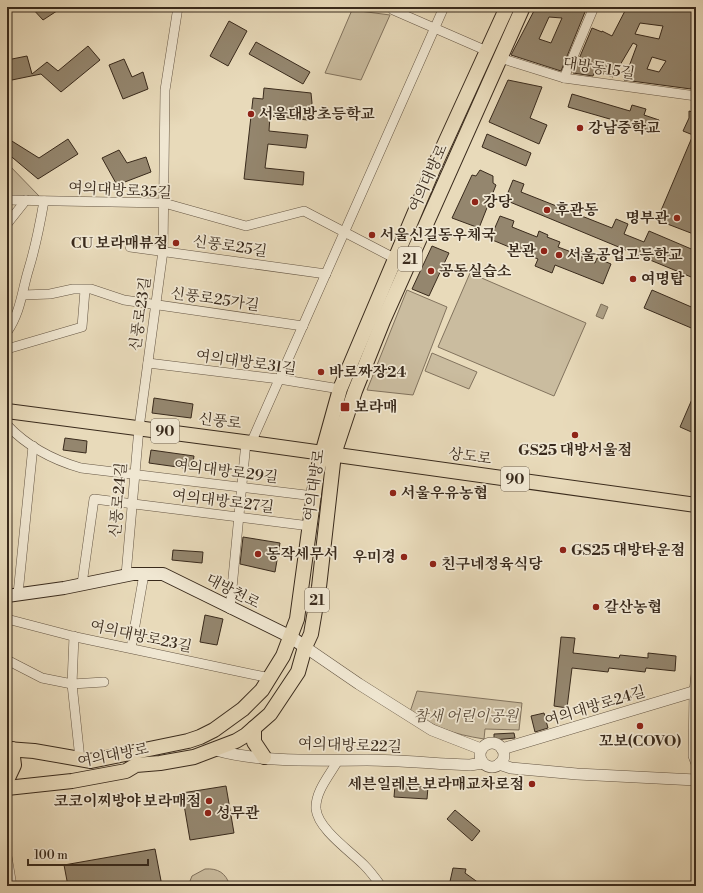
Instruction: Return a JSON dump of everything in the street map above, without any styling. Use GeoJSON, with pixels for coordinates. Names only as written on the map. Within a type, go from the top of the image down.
{"type":"FeatureCollection","features":[{"type":"Feature","properties":{"kind":"main road","name":"여의대방로"},"geometry":{"type":"LineString","coordinates":[[7,788],[72,781],[126,771],[136,765],[160,763],[194,757],[216,750],[246,735],[270,714],[294,680],[302,663],[305,647],[314,622],[328,454],[340,389],[394,258],[506,7]]}},
{"type":"Feature","properties":{"kind":"main road","name":"여의대방로"},"geometry":{"type":"LineString","coordinates":[[9,750],[34,751],[91,761],[200,737],[214,730],[243,709],[262,690],[283,656],[297,619],[314,496],[328,454],[350,404],[383,321],[523,7]]}},
{"type":"Feature","properties":{"kind":"main road","name":"신풍로"},"geometry":{"type":"LineString","coordinates":[[7,411],[248,442],[328,454]]}},
{"type":"Feature","properties":{"kind":"main road","name":"상도로"},"geometry":{"type":"LineString","coordinates":[[328,454],[696,505]]}},
{"type":"Feature","properties":{"kind":"main road","name":"대방천로"},"geometry":{"type":"LineString","coordinates":[[13,595],[126,575],[163,574],[291,637],[305,647]]}},
{"type":"Feature","properties":{"kind":"main road"},"geometry":{"type":"LineString","coordinates":[[254,728],[254,742],[264,757]]}},
{"type":"Feature","properties":{"kind":"main road"},"geometry":{"type":"LineString","coordinates":[[7,780],[14,765],[9,750]]}},
{"type":"Feature","properties":{"kind":"street","name":"신풍로23길"},"geometry":{"type":"LineString","coordinates":[[139,428],[163,251],[165,90],[178,7]]}},
{"type":"Feature","properties":{"kind":"street"},"geometry":{"type":"LineString","coordinates":[[230,608],[242,486],[248,442],[303,326],[444,7]]}},
{"type":"Feature","properties":{"kind":"street"},"geometry":{"type":"LineString","coordinates":[[564,78],[594,7]]}},
{"type":"Feature","properties":{"kind":"street"},"geometry":{"type":"LineString","coordinates":[[393,10],[487,51]]}},
{"type":"Feature","properties":{"kind":"street","name":"대방동15길"},"geometry":{"type":"LineString","coordinates":[[500,58],[564,78],[696,96]]}},
{"type":"Feature","properties":{"kind":"street","name":"여의대방로35길"},"geometry":{"type":"LineString","coordinates":[[7,200],[164,204],[246,226],[304,211],[394,258]]}},
{"type":"Feature","properties":{"kind":"street"},"geometry":{"type":"LineString","coordinates":[[7,224],[26,200]]}},
{"type":"Feature","properties":{"kind":"street"},"geometry":{"type":"LineString","coordinates":[[7,332],[16,320],[23,296],[29,268],[35,251],[44,201]]}},
{"type":"Feature","properties":{"kind":"street","name":"신풍로25길"},"geometry":{"type":"LineString","coordinates":[[130,246],[326,274]]}},
{"type":"Feature","properties":{"kind":"street","name":"신풍로25가길"},"geometry":{"type":"LineString","coordinates":[[23,296],[50,294],[73,289],[95,290],[124,300],[303,326]]}},
{"type":"Feature","properties":{"kind":"street"},"geometry":{"type":"LineString","coordinates":[[7,348],[82,326],[85,290]]}},
{"type":"Feature","properties":{"kind":"street","name":"여의대방로31길"},"geometry":{"type":"LineString","coordinates":[[148,363],[279,379],[340,389]]}},
{"type":"Feature","properties":{"kind":"street","name":"여의대방로29길"},"geometry":{"type":"LineString","coordinates":[[7,425],[33,446],[55,460],[81,468],[242,486],[314,496]]}},
{"type":"Feature","properties":{"kind":"street","name":"신풍로24길"},"geometry":{"type":"LineString","coordinates":[[126,575],[139,428]]}},
{"type":"Feature","properties":{"kind":"street","name":"대방천로"},"geometry":{"type":"LineString","coordinates":[[13,595],[26,526],[33,446]]}},
{"type":"Feature","properties":{"kind":"street"},"geometry":{"type":"LineString","coordinates":[[82,584],[94,499],[132,503]]}},
{"type":"Feature","properties":{"kind":"street","name":"여의대방로27길"},"geometry":{"type":"LineString","coordinates":[[132,503],[310,526]]}},
{"type":"Feature","properties":{"kind":"street"},"geometry":{"type":"LineString","coordinates":[[131,648],[144,574]]}},
{"type":"Feature","properties":{"kind":"street","name":"여의대방로23길"},"geometry":{"type":"LineString","coordinates":[[7,619],[74,636],[270,678]]}},
{"type":"Feature","properties":{"kind":"street"},"geometry":{"type":"LineString","coordinates":[[74,636],[72,684],[80,759]]}},
{"type":"Feature","properties":{"kind":"street"},"geometry":{"type":"LineString","coordinates":[[305,647],[359,684],[432,730],[481,749]]}},
{"type":"Feature","properties":{"kind":"street"},"geometry":{"type":"LineString","coordinates":[[7,660],[42,678],[72,684],[104,682]]}},
{"type":"Feature","properties":{"kind":"street"},"geometry":{"type":"LineString","coordinates":[[696,674],[693,756],[696,764]]}},
{"type":"Feature","properties":{"kind":"street","name":"여의대방로24길"},"geometry":{"type":"LineString","coordinates":[[502,749],[695,692]]}},
{"type":"Feature","properties":{"kind":"street"},"geometry":{"type":"LineString","coordinates":[[493,743],[499,745],[502,749],[503,758],[499,764],[492,767],[483,763],[480,756],[481,749],[487,744],[493,743]]}},
{"type":"Feature","properties":{"kind":"street","name":"여의대방로22길"},"geometry":{"type":"LineString","coordinates":[[216,750],[239,756],[337,762],[367,760],[470,766],[483,763]]}},
{"type":"Feature","properties":{"kind":"street"},"geometry":{"type":"LineString","coordinates":[[337,762],[320,789],[316,808],[319,818],[338,842],[364,865],[381,886]]}},
{"type":"Feature","properties":{"kind":"street"},"geometry":{"type":"LineString","coordinates":[[499,764],[511,768],[577,774],[696,780]]}},
{"type":"Feature","properties":{"kind":"street"},"geometry":{"type":"LineString","coordinates":[[7,856],[12,886]]}},
{"type":"Feature","properties":{"kind":"green space"},"geometry":{"type":"Polygon","coordinates":[[[352,10],[390,15],[361,80],[325,73],[352,10]]]}},
{"type":"Feature","properties":{"kind":"green space"},"geometry":{"type":"Polygon","coordinates":[[[7,163],[40,197],[7,197],[7,163]]]}},
{"type":"Feature","properties":{"kind":"green space"},"geometry":{"type":"Polygon","coordinates":[[[470,273],[586,323],[554,396],[438,347],[470,273]]]}},
{"type":"Feature","properties":{"kind":"green space"},"geometry":{"type":"Polygon","coordinates":[[[407,290],[447,307],[413,395],[367,390],[407,290]]]}},
{"type":"Feature","properties":{"kind":"green space"},"geometry":{"type":"Polygon","coordinates":[[[432,353],[477,372],[469,389],[425,371],[432,353]]]}},
{"type":"Feature","properties":{"kind":"green space","name":"참새 어린이공원"},"geometry":{"type":"Polygon","coordinates":[[[417,691],[522,703],[519,730],[485,729],[484,739],[446,730],[410,712],[417,691]]]}},
{"type":"Feature","properties":{"kind":"green space"},"geometry":{"type":"Polygon","coordinates":[[[205,869],[214,869],[221,872],[230,886],[188,886],[192,876],[205,869]]]}},
{"type":"Feature","properties":{"kind":"shaded area"},"geometry":{"type":"Polygon","coordinates":[[[601,304],[608,307],[603,319],[596,316],[601,304]]]}},
{"type":"Feature","properties":{"kind":"building"},"geometry":{"type":"Polygon","coordinates":[[[31,7],[63,7],[43,20],[31,7]]]}},
{"type":"Feature","properties":{"kind":"building"},"geometry":{"type":"Polygon","coordinates":[[[536,7],[587,7],[561,71],[511,55],[536,7]],[[549,17],[539,39],[551,43],[562,18],[549,17]]]}},
{"type":"Feature","properties":{"kind":"building"},"geometry":{"type":"Polygon","coordinates":[[[627,7],[696,7],[696,36],[692,52],[696,53],[696,55],[691,71],[694,71],[691,89],[624,80],[637,45],[633,43],[613,77],[595,71],[593,76],[573,73],[592,28],[612,36],[627,7]],[[640,23],[635,34],[659,39],[663,26],[640,23]],[[652,57],[647,69],[659,72],[666,61],[652,57]]]}},
{"type":"Feature","properties":{"kind":"building"},"geometry":{"type":"Polygon","coordinates":[[[229,21],[247,31],[228,66],[210,56],[229,21]]]}},
{"type":"Feature","properties":{"kind":"building"},"geometry":{"type":"Polygon","coordinates":[[[256,42],[310,72],[303,84],[249,54],[256,42]]]}},
{"type":"Feature","properties":{"kind":"building"},"geometry":{"type":"Polygon","coordinates":[[[88,46],[100,60],[61,92],[41,74],[7,81],[7,60],[27,56],[32,74],[47,62],[58,71],[88,46]]]}},
{"type":"Feature","properties":{"kind":"building"},"geometry":{"type":"Polygon","coordinates":[[[124,59],[132,77],[143,72],[148,89],[123,99],[109,65],[124,59]]]}},
{"type":"Feature","properties":{"kind":"building"},"geometry":{"type":"Polygon","coordinates":[[[508,80],[542,87],[530,118],[547,125],[539,144],[489,122],[508,80]]]}},
{"type":"Feature","properties":{"kind":"building"},"geometry":{"type":"Polygon","coordinates":[[[264,88],[311,93],[312,103],[308,120],[270,116],[269,131],[308,135],[306,148],[268,144],[265,168],[304,172],[303,185],[244,179],[253,98],[263,99],[264,88]]]}},
{"type":"Feature","properties":{"kind":"building"},"geometry":{"type":"Polygon","coordinates":[[[572,94],[630,111],[632,105],[646,109],[644,115],[659,120],[655,132],[568,107],[572,94]]]}},
{"type":"Feature","properties":{"kind":"building"},"geometry":{"type":"Polygon","coordinates":[[[689,111],[696,113],[696,235],[657,220],[693,135],[683,131],[689,118],[689,111]]]}},
{"type":"Feature","properties":{"kind":"building"},"geometry":{"type":"Polygon","coordinates":[[[487,134],[531,153],[526,166],[482,147],[487,134]]]}},
{"type":"Feature","properties":{"kind":"building"},"geometry":{"type":"Polygon","coordinates":[[[7,138],[39,158],[68,139],[78,154],[38,179],[7,153],[7,138]]]}},
{"type":"Feature","properties":{"kind":"building"},"geometry":{"type":"Polygon","coordinates":[[[119,150],[127,163],[146,157],[151,172],[117,185],[102,158],[119,150]]]}},
{"type":"Feature","properties":{"kind":"building","name":"강당"},"geometry":{"type":"Polygon","coordinates":[[[480,170],[493,176],[493,183],[496,185],[479,228],[452,218],[472,175],[476,176],[480,170]]]}},
{"type":"Feature","properties":{"kind":"building"},"geometry":{"type":"Polygon","coordinates":[[[513,180],[524,184],[521,192],[612,228],[616,219],[628,224],[624,234],[644,242],[649,231],[696,251],[696,279],[505,200],[513,180]]]}},
{"type":"Feature","properties":{"kind":"building","name":"본관"},"geometry":{"type":"Polygon","coordinates":[[[500,216],[514,221],[512,227],[537,237],[539,231],[548,235],[547,237],[560,242],[558,247],[574,253],[575,249],[584,253],[582,258],[595,263],[597,258],[611,264],[603,284],[555,265],[552,273],[535,266],[538,259],[490,239],[500,216]]]}},
{"type":"Feature","properties":{"kind":"building","name":"공동실습소"},"geometry":{"type":"Polygon","coordinates":[[[432,246],[449,253],[429,296],[412,289],[432,246]]]}},
{"type":"Feature","properties":{"kind":"building"},"geometry":{"type":"Polygon","coordinates":[[[652,290],[696,309],[696,330],[644,308],[652,290]]]}},
{"type":"Feature","properties":{"kind":"building"},"geometry":{"type":"Polygon","coordinates":[[[696,390],[696,434],[680,427],[696,390]]]}},
{"type":"Feature","properties":{"kind":"building"},"geometry":{"type":"Polygon","coordinates":[[[154,398],[193,404],[191,418],[152,413],[154,398]]]}},
{"type":"Feature","properties":{"kind":"building"},"geometry":{"type":"Polygon","coordinates":[[[65,438],[87,441],[86,453],[63,450],[65,438]]]}},
{"type":"Feature","properties":{"kind":"building"},"geometry":{"type":"Polygon","coordinates":[[[151,450],[194,456],[192,469],[149,463],[151,450]]]}},
{"type":"Feature","properties":{"kind":"building","name":"동작세무서"},"geometry":{"type":"Polygon","coordinates":[[[243,537],[280,543],[275,572],[240,564],[243,537]]]}},
{"type":"Feature","properties":{"kind":"building"},"geometry":{"type":"Polygon","coordinates":[[[173,550],[203,552],[202,563],[172,560],[173,550]]]}},
{"type":"Feature","properties":{"kind":"building"},"geometry":{"type":"Polygon","coordinates":[[[205,615],[223,619],[217,645],[200,642],[205,615]]]}},
{"type":"Feature","properties":{"kind":"building"},"geometry":{"type":"Polygon","coordinates":[[[561,637],[575,638],[573,653],[619,658],[620,655],[648,658],[648,653],[676,656],[675,671],[646,668],[645,672],[609,668],[608,672],[572,668],[567,708],[554,706],[561,637]]]}},
{"type":"Feature","properties":{"kind":"building"},"geometry":{"type":"Polygon","coordinates":[[[544,713],[548,728],[535,732],[531,716],[544,713]]]}},
{"type":"Feature","properties":{"kind":"building"},"geometry":{"type":"Polygon","coordinates":[[[514,733],[515,738],[494,740],[494,734],[514,733]]]}},
{"type":"Feature","properties":{"kind":"building"},"geometry":{"type":"Polygon","coordinates":[[[395,785],[428,787],[427,799],[394,797],[395,785]]]}},
{"type":"Feature","properties":{"kind":"building","name":"성무관"},"geometry":{"type":"Polygon","coordinates":[[[226,786],[234,833],[190,840],[182,793],[226,786]]]}},
{"type":"Feature","properties":{"kind":"building"},"geometry":{"type":"Polygon","coordinates":[[[455,810],[480,831],[472,841],[447,819],[455,810]]]}},
{"type":"Feature","properties":{"kind":"building"},"geometry":{"type":"Polygon","coordinates":[[[155,849],[162,886],[68,886],[64,865],[155,849]]]}},
{"type":"Feature","properties":{"kind":"building"},"geometry":{"type":"Polygon","coordinates":[[[453,868],[466,869],[465,873],[483,886],[449,886],[453,868]]]}},
{"type":"Feature","properties":{"kind":"place","name":"서울대방초등학교"},"geometry":{"type":"Point","coordinates":[251,114]}},
{"type":"Feature","properties":{"kind":"place","name":"강남중학교"},"geometry":{"type":"Point","coordinates":[580,128]}},
{"type":"Feature","properties":{"kind":"place","name":"강당"},"geometry":{"type":"Point","coordinates":[475,202]}},
{"type":"Feature","properties":{"kind":"place","name":"후관동"},"geometry":{"type":"Point","coordinates":[547,210]}},
{"type":"Feature","properties":{"kind":"place","name":"명부관"},"geometry":{"type":"Point","coordinates":[677,218]}},
{"type":"Feature","properties":{"kind":"place","name":"서울신길동우체국"},"geometry":{"type":"Point","coordinates":[372,235]}},
{"type":"Feature","properties":{"kind":"place","name":"CU 보라매뷰점"},"geometry":{"type":"Point","coordinates":[176,243]}},
{"type":"Feature","properties":{"kind":"place","name":"본관"},"geometry":{"type":"Point","coordinates":[544,251]}},
{"type":"Feature","properties":{"kind":"place","name":"서울공업고등학교"},"geometry":{"type":"Point","coordinates":[559,255]}},
{"type":"Feature","properties":{"kind":"place","name":"공동실습소"},"geometry":{"type":"Point","coordinates":[431,271]}},
{"type":"Feature","properties":{"kind":"place","name":"여명탑"},"geometry":{"type":"Point","coordinates":[633,279]}},
{"type":"Feature","properties":{"kind":"place","name":"바로짜장24"},"geometry":{"type":"Point","coordinates":[321,372]}},
{"type":"Feature","properties":{"kind":"place","name":"보라매"},"geometry":{"type":"Point","coordinates":[345,407]}},
{"type":"Feature","properties":{"kind":"place","name":"GS25 대방서울점"},"geometry":{"type":"Point","coordinates":[575,435]}},
{"type":"Feature","properties":{"kind":"place","name":"서울우유농협"},"geometry":{"type":"Point","coordinates":[393,493]}},
{"type":"Feature","properties":{"kind":"place","name":"GS25 대방타운점"},"geometry":{"type":"Point","coordinates":[563,550]}},
{"type":"Feature","properties":{"kind":"place","name":"동작세무서"},"geometry":{"type":"Point","coordinates":[258,554]}},
{"type":"Feature","properties":{"kind":"place","name":"우미경"},"geometry":{"type":"Point","coordinates":[404,557]}},
{"type":"Feature","properties":{"kind":"place","name":"친구네정육식당"},"geometry":{"type":"Point","coordinates":[433,564]}},
{"type":"Feature","properties":{"kind":"place","name":"갈산농협"},"geometry":{"type":"Point","coordinates":[596,607]}},
{"type":"Feature","properties":{"kind":"place","name":"꼬보(COVO)"},"geometry":{"type":"Point","coordinates":[640,726]}},
{"type":"Feature","properties":{"kind":"place","name":"세븐일레븐 보라매교차로점"},"geometry":{"type":"Point","coordinates":[532,784]}},
{"type":"Feature","properties":{"kind":"place","name":"코코이찌방야 보라매점"},"geometry":{"type":"Point","coordinates":[209,801]}},
{"type":"Feature","properties":{"kind":"place","name":"성무관"},"geometry":{"type":"Point","coordinates":[208,813]}}]}
